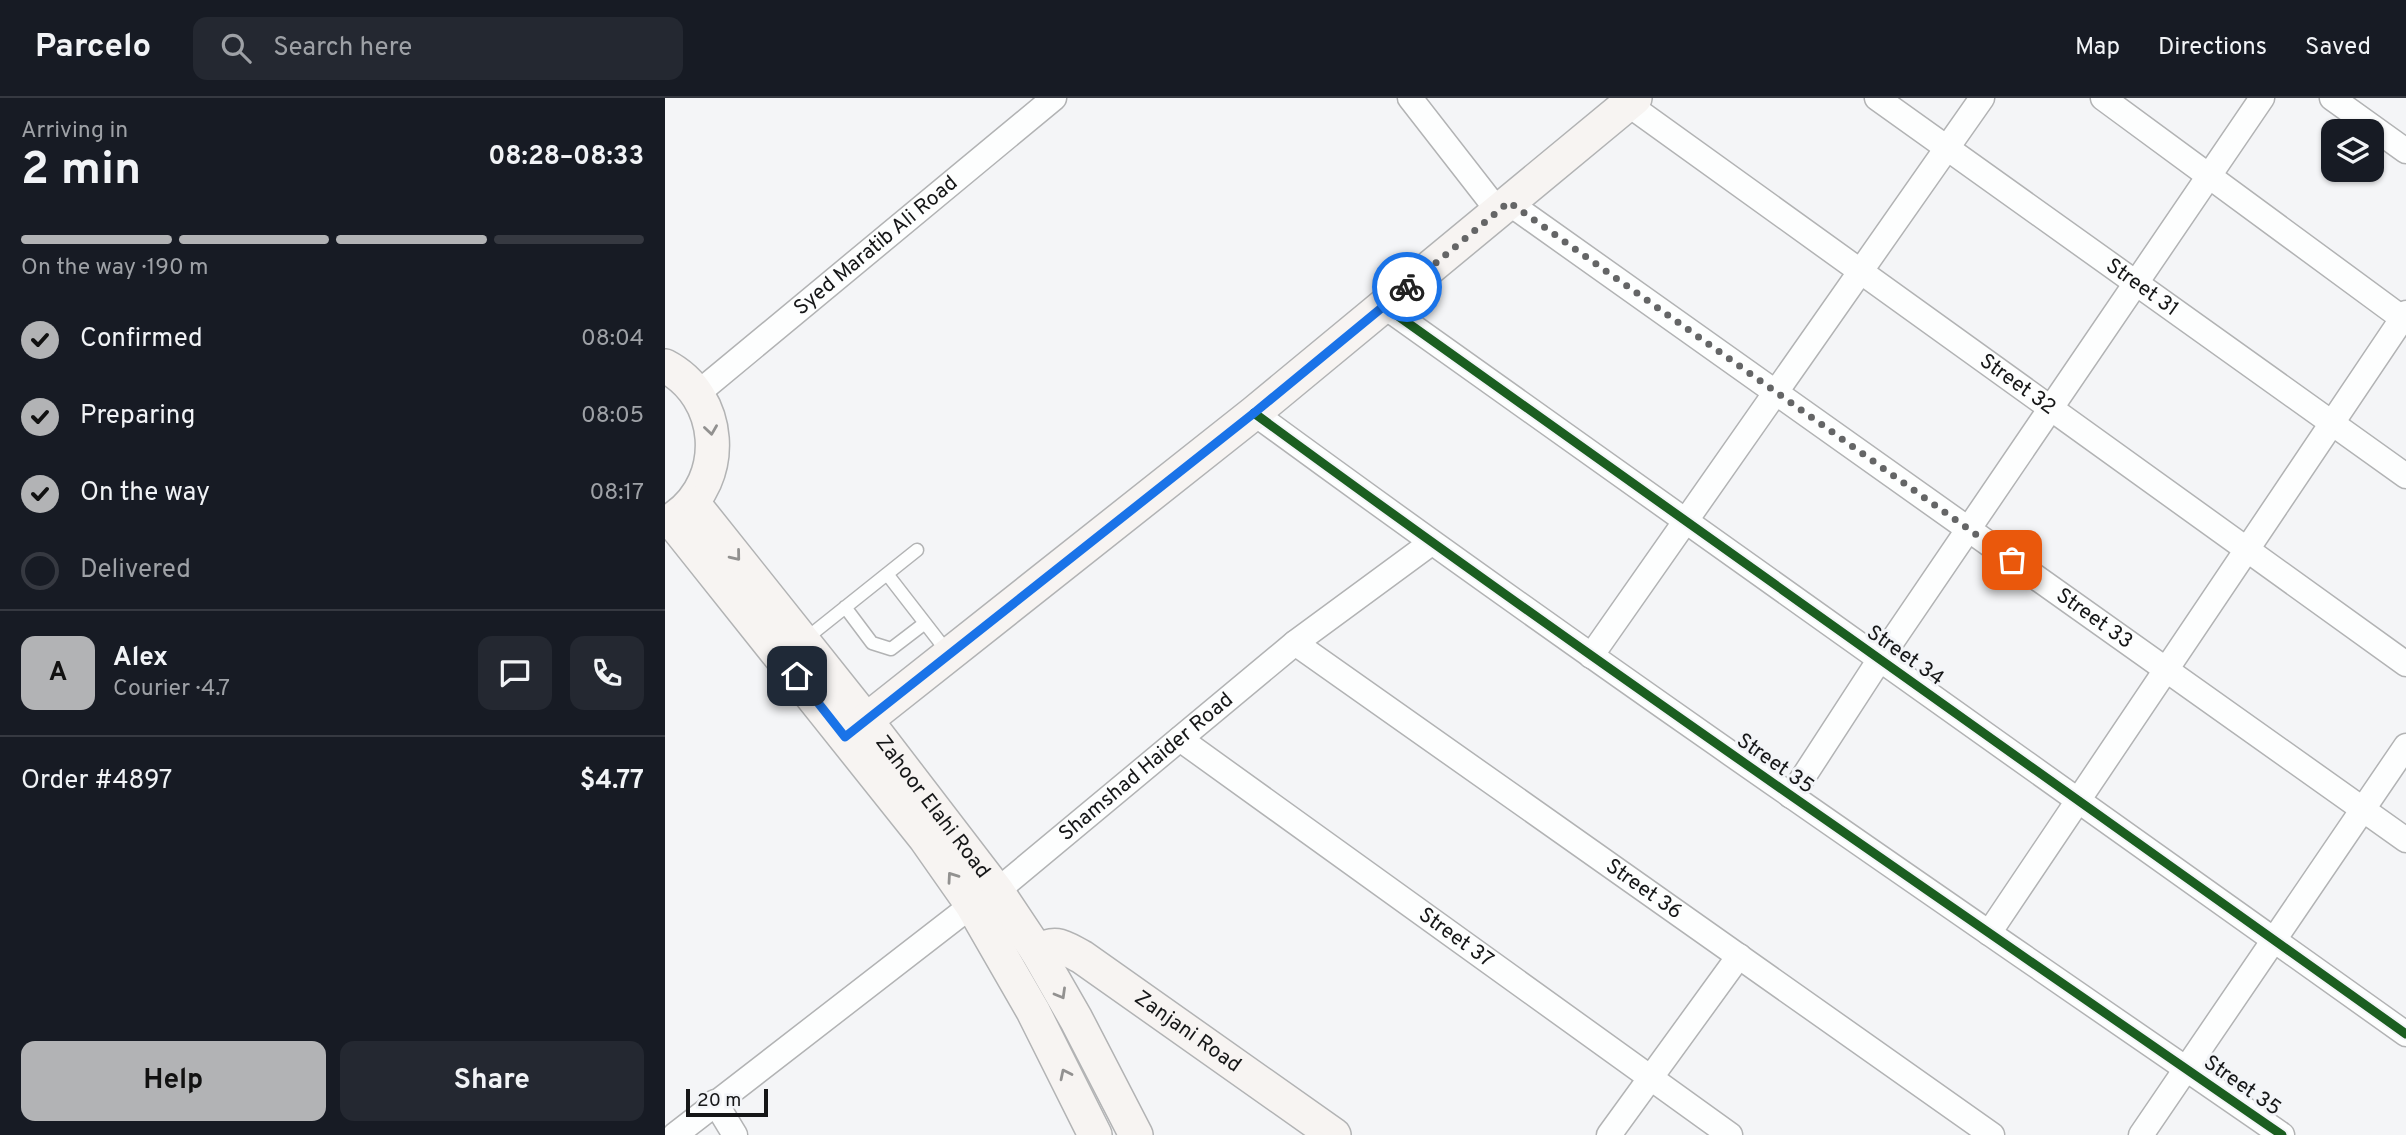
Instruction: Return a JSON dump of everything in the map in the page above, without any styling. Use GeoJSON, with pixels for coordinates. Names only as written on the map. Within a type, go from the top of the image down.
{"type":"FeatureCollection","features":[{"type":"Feature","properties":{"kind":"street","name":"Syed Maratib Ali Road"},"geometry":{"type":"LineString","coordinates":[[698,393],[1054,98]]}},
{"type":"Feature","properties":{"kind":"street","name":"Street 33"},"geometry":{"type":"LineString","coordinates":[[1411,98],[1504,207],[1776,392],[2406,840]]}},
{"type":"Feature","properties":{"kind":"street","name":"Street 31"},"geometry":{"type":"LineString","coordinates":[[1877,98],[2406,476]]}},
{"type":"Feature","properties":{"kind":"street"},"geometry":{"type":"LineString","coordinates":[[1591,656],[1982,98]]}},
{"type":"Feature","properties":{"kind":"street"},"geometry":{"type":"LineString","coordinates":[[1989,933],[2404,315],[2103,98]]}},
{"type":"Feature","properties":{"kind":"street"},"geometry":{"type":"LineString","coordinates":[[1791,796],[1880,659],[2262,98]]}},
{"type":"Feature","properties":{"kind":"street"},"geometry":{"type":"LineString","coordinates":[[2332,98],[2406,152]]}},
{"type":"Feature","properties":{"kind":"street"},"geometry":{"type":"LineString","coordinates":[[856,729],[1254,413],[1632,101]]}},
{"type":"Feature","properties":{"kind":"street","name":"Street 32"},"geometry":{"type":"LineString","coordinates":[[1632,101],[1861,271],[2406,664]]}},
{"type":"Feature","properties":{"kind":"street","name":"Street 34"},"geometry":{"type":"LineString","coordinates":[[1384,306],[2406,1034]]}},
{"type":"Feature","properties":{"kind":"street"},"geometry":{"type":"LineString","coordinates":[[665,366],[678,373],[698,393],[710,420],[714,449],[708,478],[677,516]]}},
{"type":"Feature","properties":{"kind":"street","name":"Street 35"},"geometry":{"type":"LineString","coordinates":[[1254,413],[1591,656],[2282,1135]]}},
{"type":"Feature","properties":{"kind":"street","name":"Zahoor Elahi Road"},"geometry":{"type":"LineString","coordinates":[[677,516],[792,648],[984,898],[1037,951],[1076,1019],[1136,1135]]}},
{"type":"Feature","properties":{"kind":"street","name":"Shamshad Haider Road"},"geometry":{"type":"LineString","coordinates":[[675,1135],[984,898],[1295,643],[1431,543]]}},
{"type":"Feature","properties":{"kind":"street","name":"Street 36"},"geometry":{"type":"LineString","coordinates":[[1295,643],[1992,1135]]}},
{"type":"Feature","properties":{"kind":"street","name":"Street 37"},"geometry":{"type":"LineString","coordinates":[[1180,739],[1730,1135]]}},
{"type":"Feature","properties":{"kind":"street"},"geometry":{"type":"LineString","coordinates":[[2141,1135],[2406,746]]}},
{"type":"Feature","properties":{"kind":"street","name":"Zahoor Elahi Road"},"geometry":{"type":"LineString","coordinates":[[984,898],[1033,1011],[1095,1135]]}},
{"type":"Feature","properties":{"kind":"street","name":"Zanjani Road"},"geometry":{"type":"LineString","coordinates":[[1037,951],[1049,944],[1059,945],[1081,957],[1334,1135]]}},
{"type":"Feature","properties":{"kind":"street"},"geometry":{"type":"LineString","coordinates":[[1609,1135],[1739,956]]}},
{"type":"Feature","properties":{"kind":"street"},"geometry":{"type":"LineString","coordinates":[[715,1102],[735,1135]]}},
{"type":"Feature","properties":{"kind":"lane"},"geometry":{"type":"LineString","coordinates":[[792,648],[918,550]]}},
{"type":"Feature","properties":{"kind":"lane"},"geometry":{"type":"LineString","coordinates":[[887,574],[950,655]]}},
{"type":"Feature","properties":{"kind":"lane"},"geometry":{"type":"LineString","coordinates":[[845,607],[872,643],[891,649],[925,623]]}},
{"type":"Feature","properties":{"kind":"cycle path"},"geometry":{"type":"LineString","coordinates":[[1384,306],[2406,1034]]}},
{"type":"Feature","properties":{"kind":"cycle path"},"geometry":{"type":"LineString","coordinates":[[1254,413],[1637,688],[2282,1135]]}},
{"type":"Feature","properties":{"kind":"way so far"},"geometry":{"type":"LineString","coordinates":[[1407,287],[1509,202],[2012,560]]}},
{"type":"Feature","properties":{"kind":"route"},"geometry":{"type":"LineString","coordinates":[[797,676],[845,737],[1254,413],[1407,287]]}}]}
